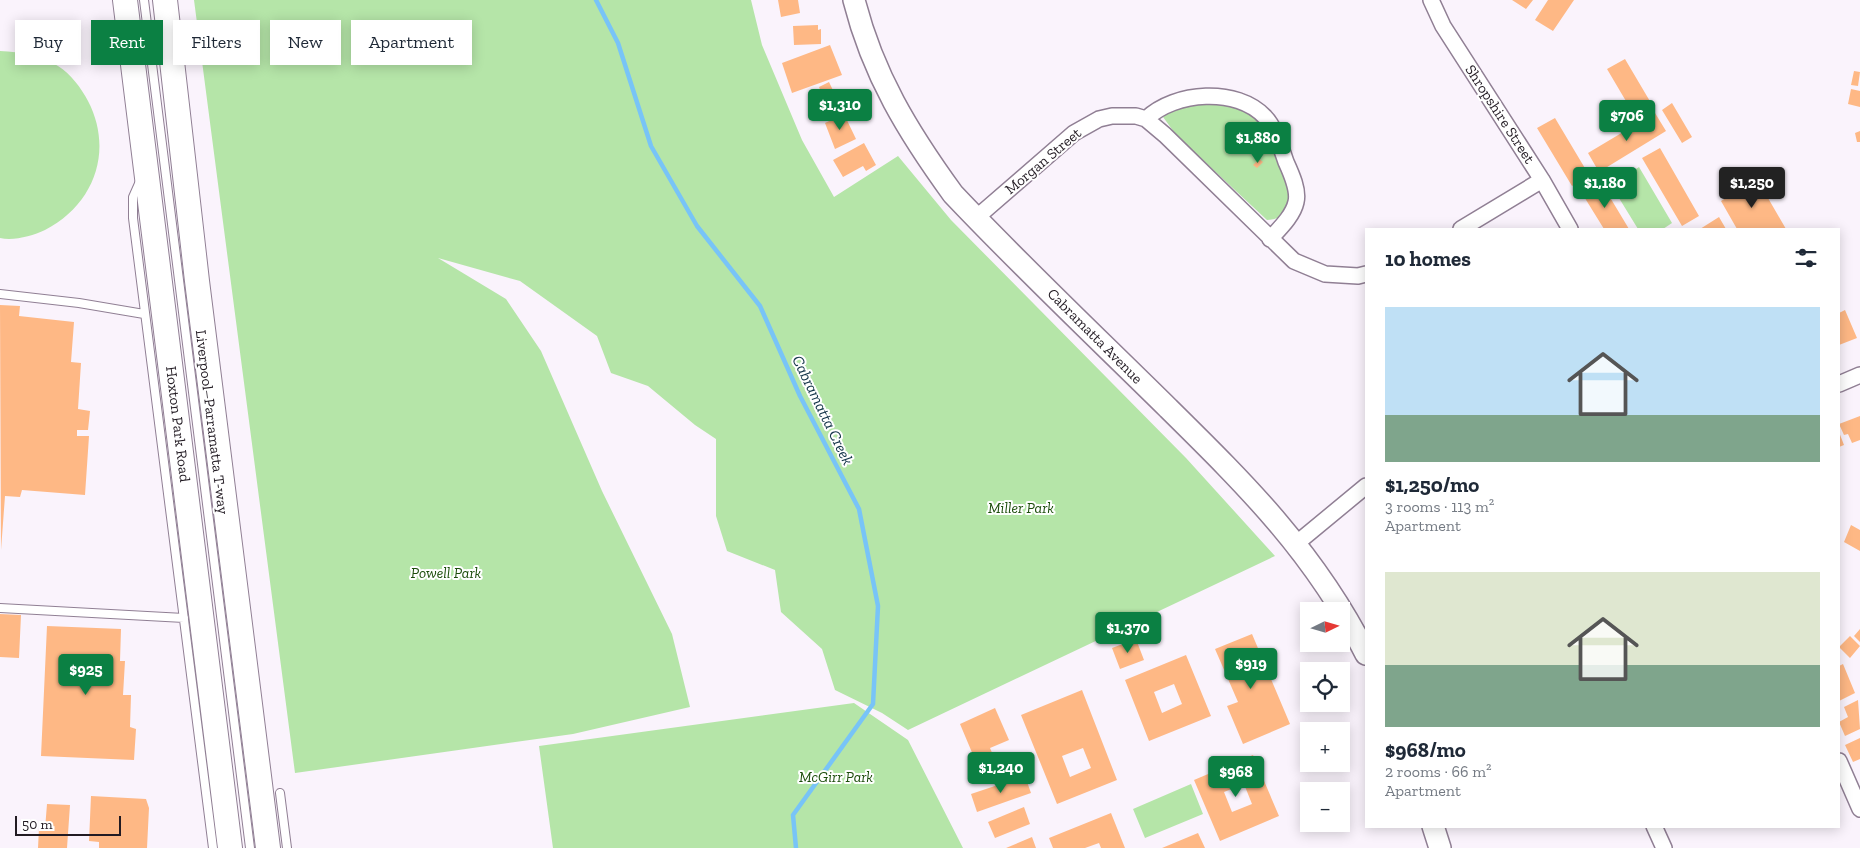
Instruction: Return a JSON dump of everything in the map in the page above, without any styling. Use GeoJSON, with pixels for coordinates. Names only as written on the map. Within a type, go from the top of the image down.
{"type":"FeatureCollection","features":[{"type":"Feature","properties":{"kind":"main road","name":"Hoxton Park Road"},"geometry":{"type":"LineString","coordinates":[[125,0],[230,848]]}},
{"type":"Feature","properties":{"kind":"main road"},"geometry":{"type":"LineString","coordinates":[[165,0],[197,281],[268,848]]}},
{"type":"Feature","properties":{"kind":"street","name":"Cabramatta Avenue"},"geometry":{"type":"LineString","coordinates":[[854,0],[867,45],[889,96],[922,152],[953,194],[1245,484],[1297,544],[1325,584],[1365,652]]}},
{"type":"Feature","properties":{"kind":"street","name":"Shropshire Street"},"geometry":{"type":"LineString","coordinates":[[1430,0],[1443,26],[1542,180],[1569,228]]}},
{"type":"Feature","properties":{"kind":"street"},"geometry":{"type":"LineString","coordinates":[[1270,239],[1291,214],[1297,200],[1290,172],[1267,119],[1256,108],[1243,101],[1224,96],[1204,97],[1169,103],[1155,110],[1146,118],[1270,239],[1294,261],[1325,274],[1358,276],[1365,274]]}},
{"type":"Feature","properties":{"kind":"street","name":"Morgan Street"},"geometry":{"type":"LineString","coordinates":[[976,218],[1086,125],[1112,116],[1146,118]]}},
{"type":"Feature","properties":{"kind":"street"},"geometry":{"type":"LineString","coordinates":[[1463,228],[1542,180]]}},
{"type":"Feature","properties":{"kind":"street"},"geometry":{"type":"LineString","coordinates":[[1840,384],[1860,375]]}},
{"type":"Feature","properties":{"kind":"street"},"geometry":{"type":"LineString","coordinates":[[1297,544],[1365,487]]}},
{"type":"Feature","properties":{"kind":"street"},"geometry":{"type":"LineString","coordinates":[[1840,763],[1856,787],[1860,809]]}},
{"type":"Feature","properties":{"kind":"street"},"geometry":{"type":"LineString","coordinates":[[1434,828],[1440,848]]}},
{"type":"Feature","properties":{"kind":"street"},"geometry":{"type":"LineString","coordinates":[[1655,828],[1664,848]]}},
{"type":"Feature","properties":{"kind":"lane","name":"Liverpool–Parramatta T-way"},"geometry":{"type":"LineString","coordinates":[[144,0],[250,848]]}},
{"type":"Feature","properties":{"kind":"lane"},"geometry":{"type":"LineString","coordinates":[[146,168],[133,197],[144,314],[213,848]]}},
{"type":"Feature","properties":{"kind":"lane"},"geometry":{"type":"LineString","coordinates":[[0,294],[80,303],[144,314]]}},
{"type":"Feature","properties":{"kind":"lane"},"geometry":{"type":"LineString","coordinates":[[0,608],[184,618]]}},
{"type":"Feature","properties":{"kind":"lane"},"geometry":{"type":"LineString","coordinates":[[280,793],[287,848]]}},
{"type":"Feature","properties":{"kind":"green space"},"geometry":{"type":"Polygon","coordinates":[[[194,0],[751,0],[762,45],[802,140],[834,197],[898,156],[951,220],[1186,458],[1275,556],[908,730],[882,713],[835,690],[822,649],[781,612],[775,570],[727,551],[716,516],[716,439],[695,425],[648,386],[611,373],[597,336],[520,281],[438,258],[506,299],[541,351],[602,491],[672,634],[690,707],[573,734],[295,773],[202,65],[260,65],[260,20],[197,20],[194,0]]]}},
{"type":"Feature","properties":{"kind":"green space"},"geometry":{"type":"Polygon","coordinates":[[[0,51],[15,52],[15,65],[56,65],[71,77],[88,101],[96,120],[99,157],[95,175],[87,191],[76,206],[62,219],[45,230],[29,236],[11,239],[0,238],[0,51]]]}},
{"type":"Feature","properties":{"kind":"green space"},"geometry":{"type":"Polygon","coordinates":[[[1227,101],[1258,118],[1283,169],[1292,196],[1287,210],[1277,218],[1267,220],[1177,136],[1163,117],[1177,108],[1185,106],[1227,101]]]}},
{"type":"Feature","properties":{"kind":"green space"},"geometry":{"type":"Polygon","coordinates":[[[1639,167],[1672,223],[1664,228],[1637,228],[1611,185],[1639,167]]]}},
{"type":"Feature","properties":{"kind":"green space","name":"McGirr Park"},"geometry":{"type":"Polygon","coordinates":[[[854,703],[908,740],[963,848],[553,848],[539,746],[854,703]]]}},
{"type":"Feature","properties":{"kind":"green space"},"geometry":{"type":"Polygon","coordinates":[[[1191,784],[1203,814],[1145,838],[1133,809],[1191,784]]]}},
{"type":"Feature","properties":{"kind":"building"},"geometry":{"type":"Polygon","coordinates":[[[778,0],[798,0],[800,13],[781,17],[778,0]]]}},
{"type":"Feature","properties":{"kind":"building"},"geometry":{"type":"Polygon","coordinates":[[[1512,0],[1533,0],[1526,9],[1512,0]]]}},
{"type":"Feature","properties":{"kind":"building"},"geometry":{"type":"Polygon","coordinates":[[[1548,0],[1574,0],[1553,31],[1535,20],[1548,0]]]}},
{"type":"Feature","properties":{"kind":"building"},"geometry":{"type":"Polygon","coordinates":[[[818,25],[818,30],[821,29],[821,44],[794,45],[793,26],[818,25]]]}},
{"type":"Feature","properties":{"kind":"building"},"geometry":{"type":"Polygon","coordinates":[[[830,45],[842,75],[792,93],[782,63],[830,45]]]}},
{"type":"Feature","properties":{"kind":"building"},"geometry":{"type":"Polygon","coordinates":[[[1625,59],[1651,103],[1633,113],[1607,69],[1625,59]]]}},
{"type":"Feature","properties":{"kind":"building"},"geometry":{"type":"Polygon","coordinates":[[[1854,71],[1860,72],[1858,86],[1851,85],[1854,71]]]}},
{"type":"Feature","properties":{"kind":"building"},"geometry":{"type":"Polygon","coordinates":[[[829,82],[842,109],[823,118],[813,96],[821,92],[819,87],[829,82]]]}},
{"type":"Feature","properties":{"kind":"building"},"geometry":{"type":"Polygon","coordinates":[[[1851,89],[1860,91],[1860,107],[1848,104],[1851,89]]]}},
{"type":"Feature","properties":{"kind":"building"},"geometry":{"type":"Polygon","coordinates":[[[1672,103],[1692,137],[1682,143],[1662,110],[1672,103]]]}},
{"type":"Feature","properties":{"kind":"building"},"geometry":{"type":"Polygon","coordinates":[[[1655,113],[1666,131],[1599,172],[1588,153],[1655,113]]]}},
{"type":"Feature","properties":{"kind":"building"},"geometry":{"type":"Polygon","coordinates":[[[844,114],[856,139],[835,149],[825,123],[844,114]]]}},
{"type":"Feature","properties":{"kind":"building"},"geometry":{"type":"Polygon","coordinates":[[[1555,118],[1589,175],[1572,186],[1537,128],[1555,118]]]}},
{"type":"Feature","properties":{"kind":"building"},"geometry":{"type":"Polygon","coordinates":[[[1860,131],[1860,142],[1857,142],[1855,133],[1860,131]]]}},
{"type":"Feature","properties":{"kind":"building"},"geometry":{"type":"Polygon","coordinates":[[[864,143],[876,165],[866,171],[863,166],[843,177],[833,160],[864,143]]]}},
{"type":"Feature","properties":{"kind":"building"},"geometry":{"type":"Polygon","coordinates":[[[1660,148],[1699,216],[1682,226],[1642,158],[1660,148]]]}},
{"type":"Feature","properties":{"kind":"building"},"geometry":{"type":"Polygon","coordinates":[[[1259,159],[1263,162],[1257,168],[1253,165],[1259,159]]]}},
{"type":"Feature","properties":{"kind":"building"},"geometry":{"type":"Polygon","coordinates":[[[1757,179],[1785,228],[1736,228],[1721,201],[1757,179]]]}},
{"type":"Feature","properties":{"kind":"building"},"geometry":{"type":"Polygon","coordinates":[[[1602,184],[1628,228],[1603,228],[1583,195],[1602,184]]]}},
{"type":"Feature","properties":{"kind":"building"},"geometry":{"type":"Polygon","coordinates":[[[1719,217],[1725,228],[1702,228],[1719,217]]]}},
{"type":"Feature","properties":{"kind":"building"},"geometry":{"type":"Polygon","coordinates":[[[0,305],[20,306],[19,316],[74,322],[71,362],[81,363],[78,409],[90,411],[88,430],[77,430],[77,436],[89,436],[85,495],[22,490],[20,497],[5,496],[1,550],[0,305]]]}},
{"type":"Feature","properties":{"kind":"building"},"geometry":{"type":"Polygon","coordinates":[[[1845,310],[1857,338],[1840,345],[1840,312],[1845,310]]]}},
{"type":"Feature","properties":{"kind":"building"},"geometry":{"type":"Polygon","coordinates":[[[1860,416],[1860,440],[1852,443],[1848,434],[1844,435],[1840,424],[1860,416]]]}},
{"type":"Feature","properties":{"kind":"building"},"geometry":{"type":"Polygon","coordinates":[[[1840,435],[1844,445],[1840,447],[1840,435]]]}},
{"type":"Feature","properties":{"kind":"building"},"geometry":{"type":"Polygon","coordinates":[[[1851,525],[1860,530],[1860,551],[1844,542],[1851,525]]]}},
{"type":"Feature","properties":{"kind":"building"},"geometry":{"type":"Polygon","coordinates":[[[0,614],[21,615],[19,658],[0,657],[0,614]]]}},
{"type":"Feature","properties":{"kind":"building"},"geometry":{"type":"Polygon","coordinates":[[[47,626],[121,629],[120,661],[125,661],[123,695],[131,695],[130,727],[136,729],[134,760],[41,756],[47,626]]]}},
{"type":"Feature","properties":{"kind":"building"},"geometry":{"type":"Polygon","coordinates":[[[1860,629],[1860,642],[1854,636],[1860,629]]]}},
{"type":"Feature","properties":{"kind":"building"},"geometry":{"type":"Polygon","coordinates":[[[1252,634],[1290,724],[1243,744],[1227,706],[1238,702],[1215,649],[1252,634]]]}},
{"type":"Feature","properties":{"kind":"building"},"geometry":{"type":"Polygon","coordinates":[[[1850,636],[1860,646],[1850,658],[1840,646],[1850,636]]]}},
{"type":"Feature","properties":{"kind":"building"},"geometry":{"type":"Polygon","coordinates":[[[1136,639],[1144,660],[1120,669],[1112,648],[1136,639]]]}},
{"type":"Feature","properties":{"kind":"building"},"geometry":{"type":"Polygon","coordinates":[[[1186,655],[1211,716],[1149,741],[1125,680],[1186,655]],[[1174,684],[1154,692],[1162,713],[1182,704],[1174,684]]]}},
{"type":"Feature","properties":{"kind":"building"},"geometry":{"type":"Polygon","coordinates":[[[1843,664],[1855,693],[1840,700],[1840,666],[1843,664]]]}},
{"type":"Feature","properties":{"kind":"building"},"geometry":{"type":"Polygon","coordinates":[[[1082,690],[1117,780],[1057,804],[1021,715],[1082,690]],[[1083,748],[1062,756],[1070,777],[1091,768],[1083,748]]]}},
{"type":"Feature","properties":{"kind":"building"},"geometry":{"type":"Polygon","coordinates":[[[1858,700],[1860,729],[1845,736],[1840,724],[1840,721],[1848,717],[1844,707],[1858,700]]]}},
{"type":"Feature","properties":{"kind":"building"},"geometry":{"type":"Polygon","coordinates":[[[995,708],[1009,740],[990,748],[993,755],[976,762],[960,724],[995,708]]]}},
{"type":"Feature","properties":{"kind":"building"},"geometry":{"type":"Polygon","coordinates":[[[1860,738],[1860,759],[1853,762],[1845,745],[1860,738]]]}},
{"type":"Feature","properties":{"kind":"building"},"geometry":{"type":"Polygon","coordinates":[[[1253,755],[1279,816],[1220,841],[1194,780],[1253,755]],[[1244,784],[1224,792],[1232,812],[1252,804],[1244,784]]]}},
{"type":"Feature","properties":{"kind":"building"},"geometry":{"type":"Polygon","coordinates":[[[1025,776],[1031,793],[977,812],[971,794],[1025,776]]]}},
{"type":"Feature","properties":{"kind":"building"},"geometry":{"type":"Polygon","coordinates":[[[91,796],[146,799],[149,808],[147,848],[99,848],[99,842],[89,841],[91,796]]]}},
{"type":"Feature","properties":{"kind":"building"},"geometry":{"type":"Polygon","coordinates":[[[47,804],[70,805],[67,848],[38,848],[39,828],[45,829],[47,804]]]}},
{"type":"Feature","properties":{"kind":"building"},"geometry":{"type":"Polygon","coordinates":[[[1024,807],[1030,824],[995,838],[988,822],[1024,807]]]}},
{"type":"Feature","properties":{"kind":"building"},"geometry":{"type":"Polygon","coordinates":[[[1111,813],[1125,848],[1101,848],[1099,843],[1085,848],[1053,848],[1049,838],[1111,813]]]}},
{"type":"Feature","properties":{"kind":"building"},"geometry":{"type":"Polygon","coordinates":[[[1198,833],[1205,848],[1162,848],[1198,833]]]}},
{"type":"Feature","properties":{"kind":"building"},"geometry":{"type":"Polygon","coordinates":[[[1032,837],[1036,848],[1006,848],[1032,837]]]}},
{"type":"Feature","properties":{"kind":"waterway","name":"Cabramatta Creek"},"geometry":{"type":"LineString","coordinates":[[596,0],[618,43],[651,146],[697,226],[760,306],[800,396],[859,509],[878,606],[873,704],[793,815],[796,848]]}},
{"type":"Feature","properties":{"kind":"park label","name":"Miller Park"},"geometry":{"type":"Point","coordinates":[1021,508]}},
{"type":"Feature","properties":{"kind":"park label","name":"Powell Park"},"geometry":{"type":"Point","coordinates":[446,573]}}]}
